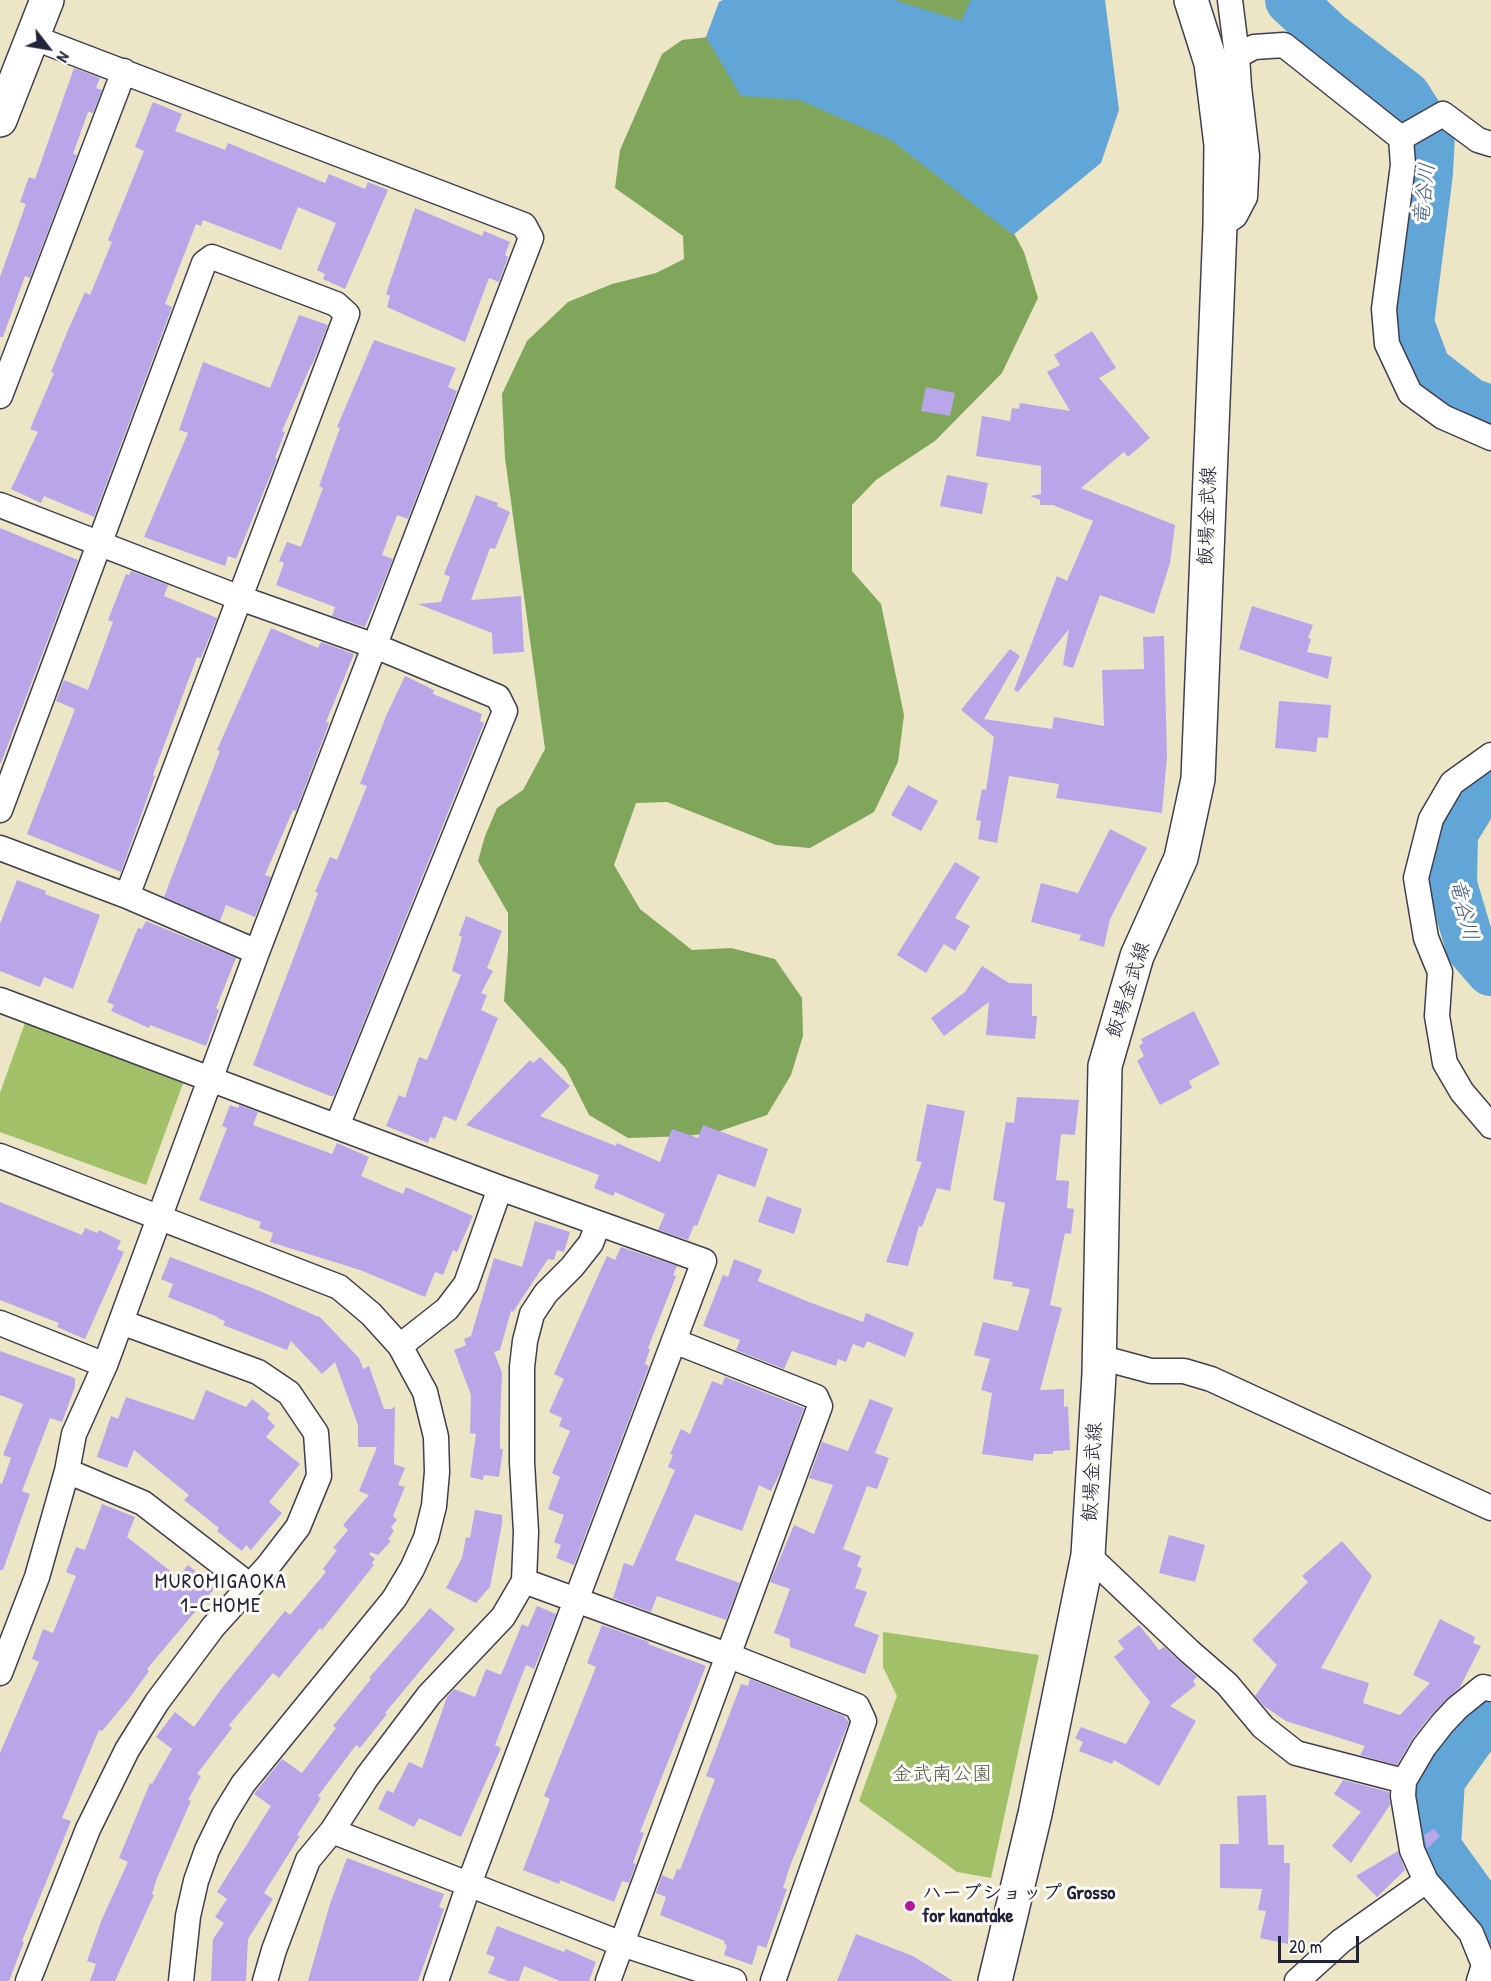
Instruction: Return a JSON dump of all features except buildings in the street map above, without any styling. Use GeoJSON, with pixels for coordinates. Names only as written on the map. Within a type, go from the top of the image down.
{"type":"FeatureCollection","features":[{"type":"Feature","properties":{"kind":"main road"},"geometry":{"type":"LineString","coordinates":[[0,120],[47,0]]}},
{"type":"Feature","properties":{"kind":"main road","name":"飯場金武線"},"geometry":{"type":"LineString","coordinates":[[995,1981],[1035,1815],[1088,1555],[1099,1357],[1105,1066],[1137,956],[1181,858],[1198,779],[1220,226],[1221,145],[1210,63],[1191,0]]}},
{"type":"Feature","properties":{"kind":"street"},"geometry":{"type":"LineString","coordinates":[[1220,226],[1235,216],[1245,197],[1247,156],[1230,0]]}},
{"type":"Feature","properties":{"kind":"street"},"geometry":{"type":"LineString","coordinates":[[0,1673],[37,1577],[67,1471],[74,1434],[105,1365],[212,1080],[257,952],[531,238],[524,225],[32,37]]}},
{"type":"Feature","properties":{"kind":"street"},"geometry":{"type":"LineString","coordinates":[[1237,56],[1254,47],[1284,45],[1401,138],[1403,165],[1384,309],[1387,344],[1410,393],[1443,417],[1491,438]]}},
{"type":"Feature","properties":{"kind":"street"},"geometry":{"type":"LineString","coordinates":[[0,396],[124,71]]}},
{"type":"Feature","properties":{"kind":"street"},"geometry":{"type":"LineString","coordinates":[[1401,138],[1443,114],[1478,140],[1491,144]]}},
{"type":"Feature","properties":{"kind":"street"},"geometry":{"type":"LineString","coordinates":[[0,810],[204,263],[212,257],[336,304],[346,314],[127,896]]}},
{"type":"Feature","properties":{"kind":"street"},"geometry":{"type":"LineString","coordinates":[[0,505],[240,598],[375,646],[498,697],[505,711],[337,1126]]}},
{"type":"Feature","properties":{"kind":"street"},"geometry":{"type":"LineString","coordinates":[[1491,755],[1452,783],[1431,819],[1416,878],[1426,938],[1440,972],[1437,1016],[1445,1063],[1462,1092],[1491,1126]]}},
{"type":"Feature","properties":{"kind":"street"},"geometry":{"type":"LineString","coordinates":[[0,848],[127,896],[257,952]]}},
{"type":"Feature","properties":{"kind":"street"},"geometry":{"type":"LineString","coordinates":[[0,1000],[500,1188],[704,1261],[469,1884],[436,1981]]}},
{"type":"Feature","properties":{"kind":"street"},"geometry":{"type":"LineString","coordinates":[[0,1156],[339,1287],[371,1314],[400,1346],[425,1392],[436,1437],[437,1472],[434,1506],[426,1538],[412,1569],[394,1599],[243,1784],[224,1815],[207,1850],[196,1881],[188,1916],[182,1981]]}},
{"type":"Feature","properties":{"kind":"street"},"geometry":{"type":"LineString","coordinates":[[400,1346],[447,1309],[466,1284],[500,1188]]}},
{"type":"Feature","properties":{"kind":"street"},"geometry":{"type":"LineString","coordinates":[[265,1981],[274,1950],[308,1860],[332,1832],[367,1777],[429,1695],[503,1617],[524,1581],[526,1532],[522,1462],[522,1367],[525,1341],[532,1314],[546,1293],[572,1267],[591,1243],[598,1224]]}},
{"type":"Feature","properties":{"kind":"street"},"geometry":{"type":"LineString","coordinates":[[28,1981],[88,1829],[128,1750],[157,1702],[213,1627],[268,1566],[298,1527],[319,1476],[316,1433],[289,1393],[258,1372],[121,1322]]}},
{"type":"Feature","properties":{"kind":"street"},"geometry":{"type":"LineString","coordinates":[[0,1323],[105,1365]]}},
{"type":"Feature","properties":{"kind":"street"},"geometry":{"type":"LineString","coordinates":[[608,1981],[820,1406],[816,1397],[674,1341]]}},
{"type":"Feature","properties":{"kind":"street"},"geometry":{"type":"LineString","coordinates":[[1099,1357],[1151,1371],[1184,1371],[1211,1379],[1491,1508]]}},
{"type":"Feature","properties":{"kind":"street"},"geometry":{"type":"LineString","coordinates":[[67,1471],[142,1503],[249,1585]]}},
{"type":"Feature","properties":{"kind":"street"},"geometry":{"type":"LineString","coordinates":[[1088,1555],[1227,1684],[1263,1727],[1296,1753],[1404,1781]]}},
{"type":"Feature","properties":{"kind":"street"},"geometry":{"type":"LineString","coordinates":[[524,1581],[727,1655],[857,1706],[864,1721],[773,1981]]}},
{"type":"Feature","properties":{"kind":"street"},"geometry":{"type":"LineString","coordinates":[[1479,1981],[1484,1965],[1471,1933],[1426,1881],[1412,1850],[1403,1796],[1404,1781],[1424,1747],[1457,1708],[1487,1688]]}},
{"type":"Feature","properties":{"kind":"street"},"geometry":{"type":"LineString","coordinates":[[332,1832],[622,1944],[734,1981]]}},
{"type":"Feature","properties":{"kind":"street"},"geometry":{"type":"LineString","coordinates":[[1297,1981],[1341,1941],[1426,1881]]}},
{"type":"Feature","properties":{"kind":"green space"},"geometry":{"type":"Polygon","coordinates":[[[876,0],[1019,0],[973,47],[876,0]]]}},
{"type":"Feature","properties":{"kind":"green space"},"geometry":{"type":"Polygon","coordinates":[[[745,33],[996,200],[1024,252],[1038,298],[1002,373],[935,441],[876,480],[852,505],[852,571],[881,604],[904,715],[898,762],[874,812],[810,848],[776,845],[667,802],[636,803],[614,865],[640,909],[692,950],[731,948],[775,959],[802,998],[803,1036],[791,1075],[767,1115],[720,1131],[688,1136],[628,1138],[589,1115],[566,1069],[504,1001],[508,913],[478,861],[485,836],[497,808],[523,790],[545,749],[505,458],[502,394],[527,341],[568,302],[612,284],[656,273],[684,259],[683,236],[615,188],[620,150],[662,54],[682,40],[745,33]]]}},
{"type":"Feature","properties":{"kind":"green space"},"geometry":{"type":"Polygon","coordinates":[[[26,1020],[185,1078],[146,1185],[0,1132],[0,1093],[26,1020]]]}},
{"type":"Feature","properties":{"kind":"green space","name":"金武南公園"},"geometry":{"type":"Polygon","coordinates":[[[883,1632],[1039,1655],[991,1878],[957,1872],[859,1801],[897,1696],[883,1667],[883,1632]]]}},
{"type":"Feature","properties":{"kind":"water"},"geometry":{"type":"Polygon","coordinates":[[[723,0],[894,0],[961,21],[971,0],[1105,0],[1119,110],[1101,163],[1013,235],[891,140],[799,100],[741,96],[706,37],[719,2],[723,0]]]}},
{"type":"Feature","properties":{"kind":"waterway","name":"竜谷川"},"geometry":{"type":"LineString","coordinates":[[1290,0],[1327,35],[1406,96],[1430,134],[1428,173],[1409,323],[1426,369],[1470,403],[1491,410]]}},
{"type":"Feature","properties":{"kind":"waterway","name":"竜谷川"},"geometry":{"type":"LineString","coordinates":[[1491,784],[1479,791],[1453,833],[1452,884],[1471,948],[1491,971]]}},
{"type":"Feature","properties":{"kind":"waterway","name":"竜谷川"},"geometry":{"type":"LineString","coordinates":[[1491,1708],[1440,1780],[1436,1847],[1487,1918],[1491,1920]]}},
{"type":"Feature","properties":{"kind":"place","name":"ハーブショップ Grosso for kanatake"},"geometry":{"type":"Point","coordinates":[910,1906]}},
{"type":"Feature","properties":{"kind":"district","name":"MUROMIGAOKA 1-CHOME"},"geometry":{"type":"Point","coordinates":[221,1594]}}]}
